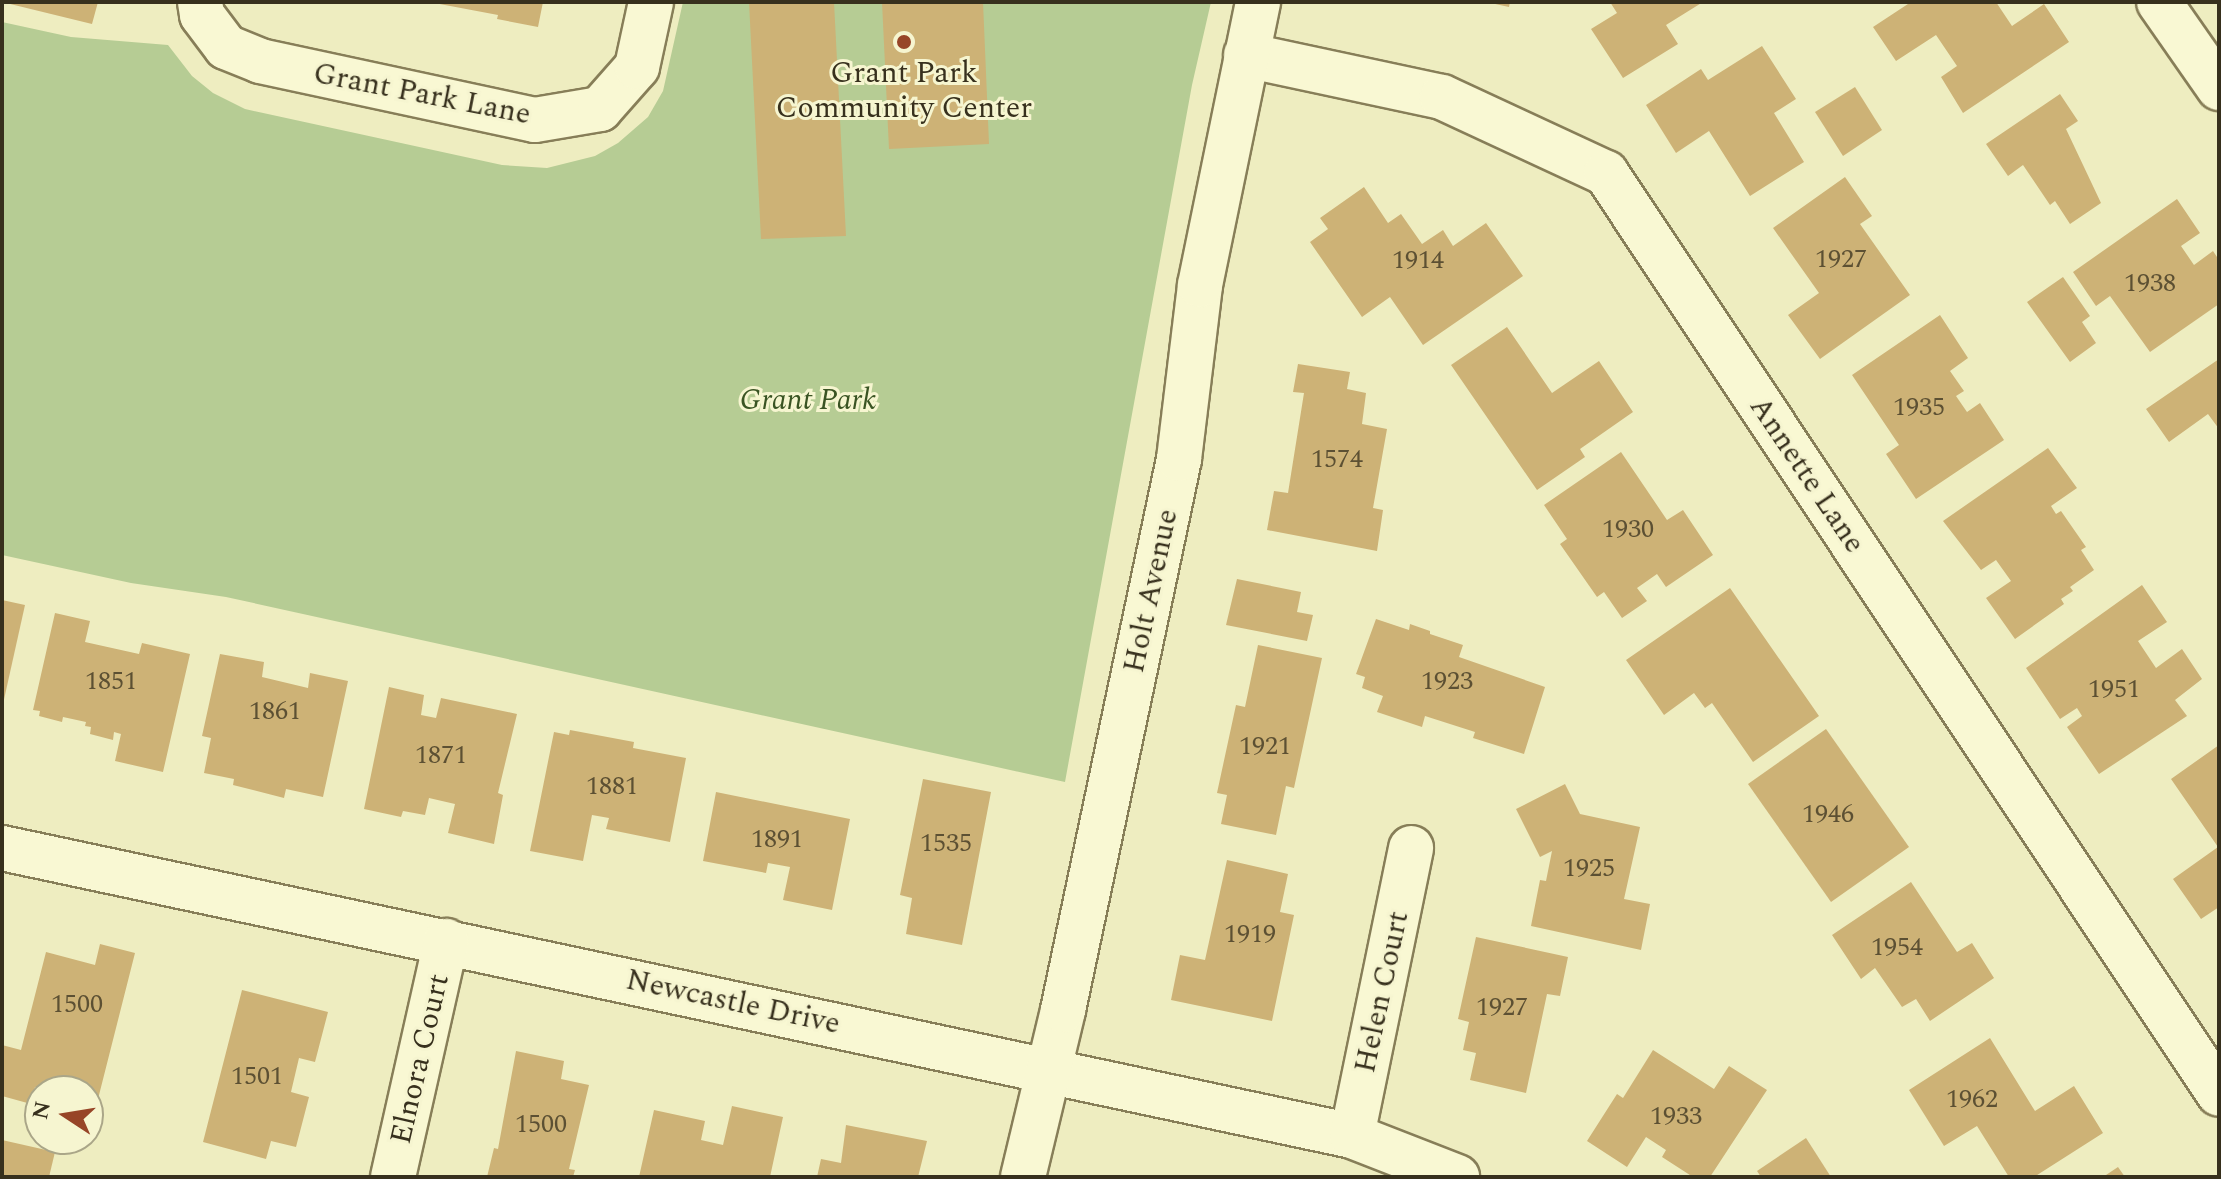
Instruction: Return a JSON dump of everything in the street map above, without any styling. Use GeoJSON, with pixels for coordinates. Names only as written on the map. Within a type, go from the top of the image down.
{"type":"FeatureCollection","features":[{"type":"Feature","properties":{"kind":"street","name":"Grant Park Lane"},"geometry":{"type":"LineString","coordinates":[[200,2],[202,15],[226,47],[260,61],[535,120],[600,109],[637,67],[651,2]]}},
{"type":"Feature","properties":{"kind":"street","name":"Holt Avenue"},"geometry":{"type":"LineString","coordinates":[[1023,1177],[1179,459],[1200,285],[1258,2]]}},
{"type":"Feature","properties":{"kind":"street"},"geometry":{"type":"LineString","coordinates":[[2159,2],[2219,88]]}},
{"type":"Feature","properties":{"kind":"street","name":"Annette Lane"},"geometry":{"type":"LineString","coordinates":[[1246,55],[1442,97],[1606,173],[2219,1094]]}},
{"type":"Feature","properties":{"kind":"street","name":"Newcastle Drive"},"geometry":{"type":"LineString","coordinates":[[2,848],[1352,1136],[1457,1177]]}},
{"type":"Feature","properties":{"kind":"street","name":"Helen Court"},"geometry":{"type":"LineString","coordinates":[[1352,1136],[1411,848]]}},
{"type":"Feature","properties":{"kind":"street","name":"Elnora Court"},"geometry":{"type":"LineString","coordinates":[[393,1177],[446,941]]}},
{"type":"Feature","properties":{"kind":"green space","name":"Grant Park"},"geometry":{"type":"Polygon","coordinates":[[[683,2],[1211,2],[1192,85],[1065,782],[226,597],[131,583],[2,555],[2,22],[71,37],[168,45],[192,76],[213,93],[245,109],[502,165],[547,168],[595,156],[618,143],[648,117],[663,91],[683,2]]]}},
{"type":"Feature","properties":{"kind":"building"},"geometry":{"type":"Polygon","coordinates":[[[2,2],[98,2],[92,24],[2,2]]]}},
{"type":"Feature","properties":{"kind":"building"},"geometry":{"type":"Polygon","coordinates":[[[429,2],[543,2],[538,27],[497,19],[498,15],[429,2]]]}},
{"type":"Feature","properties":{"kind":"building"},"geometry":{"type":"Polygon","coordinates":[[[749,2],[834,2],[846,236],[761,239],[749,2]]]}},
{"type":"Feature","properties":{"kind":"building"},"geometry":{"type":"Polygon","coordinates":[[[882,2],[983,2],[989,144],[889,149],[882,2]]]}},
{"type":"Feature","properties":{"kind":"building"},"geometry":{"type":"Polygon","coordinates":[[[1486,2],[1510,2],[1509,7],[1486,2]]]}},
{"type":"Feature","properties":{"kind":"building"},"geometry":{"type":"Polygon","coordinates":[[[1610,2],[1703,2],[1666,25],[1678,44],[1623,78],[1591,29],[1617,13],[1610,2]]]}},
{"type":"Feature","properties":{"kind":"building"},"geometry":{"type":"Polygon","coordinates":[[[1911,2],[1996,2],[2012,26],[2044,4],[2069,42],[1963,113],[1941,77],[1957,66],[1936,35],[1896,61],[1873,27],[1911,2]]]}},
{"type":"Feature","properties":{"kind":"building"},"geometry":{"type":"Polygon","coordinates":[[[1762,46],[1796,99],[1774,113],[1804,162],[1750,196],[1709,131],[1676,153],[1646,105],[1701,69],[1708,80],[1762,46]]]}},
{"type":"Feature","properties":{"kind":"building"},"geometry":{"type":"Polygon","coordinates":[[[1855,87],[1882,130],[1843,156],[1815,112],[1855,87]]]}},
{"type":"Feature","properties":{"kind":"building"},"geometry":{"type":"Polygon","coordinates":[[[2060,94],[2078,121],[2066,129],[2101,203],[2070,224],[2055,201],[2050,205],[2023,165],[2008,176],[1986,144],[2060,94]]]}},
{"type":"Feature","properties":{"kind":"building"},"geometry":{"type":"Polygon","coordinates":[[[1845,177],[1872,216],[1860,224],[1910,295],[1820,359],[1788,315],[1819,293],[1773,228],[1845,177]]]}},
{"type":"Feature","properties":{"kind":"building"},"geometry":{"type":"Polygon","coordinates":[[[1364,187],[1388,223],[1401,214],[1422,244],[1443,230],[1453,246],[1486,223],[1523,276],[1423,345],[1390,297],[1362,317],[1310,242],[1328,229],[1320,218],[1364,187]]]}},
{"type":"Feature","properties":{"kind":"building"},"geometry":{"type":"Polygon","coordinates":[[[2177,199],[2200,233],[2181,246],[2194,265],[2213,251],[2219,260],[2219,304],[2150,352],[2110,296],[2096,306],[2073,272],[2177,199]]]}},
{"type":"Feature","properties":{"kind":"building"},"geometry":{"type":"Polygon","coordinates":[[[2063,277],[2090,316],[2082,322],[2096,343],[2070,362],[2027,302],[2063,277]]]}},
{"type":"Feature","properties":{"kind":"building"},"geometry":{"type":"Polygon","coordinates":[[[1940,315],[1968,358],[1950,371],[1964,391],[1956,396],[1967,412],[1980,403],[2004,440],[1916,499],[1886,454],[1899,445],[1852,375],[1940,315]]]}},
{"type":"Feature","properties":{"kind":"building"},"geometry":{"type":"Polygon","coordinates":[[[1507,327],[1552,393],[1599,361],[1633,412],[1580,449],[1585,457],[1537,490],[1451,365],[1507,327]]]}},
{"type":"Feature","properties":{"kind":"building"},"geometry":{"type":"Polygon","coordinates":[[[2219,359],[2219,429],[2208,414],[2169,442],[2146,409],[2219,359]]]}},
{"type":"Feature","properties":{"kind":"building"},"geometry":{"type":"Polygon","coordinates":[[[1298,364],[1350,372],[1347,389],[1366,393],[1362,424],[1387,429],[1373,508],[1383,510],[1377,551],[1267,530],[1274,491],[1288,493],[1304,393],[1293,392],[1298,364]]]}},
{"type":"Feature","properties":{"kind":"building"},"geometry":{"type":"Polygon","coordinates":[[[2048,448],[2077,488],[2051,506],[2056,514],[2061,511],[2086,547],[2081,550],[2094,570],[2070,587],[2073,591],[2061,599],[2064,604],[2015,639],[1986,598],[2011,581],[1996,560],[1981,570],[1943,521],[2048,448]]]}},
{"type":"Feature","properties":{"kind":"building"},"geometry":{"type":"Polygon","coordinates":[[[1621,452],[1667,520],[1683,510],[1713,555],[1666,587],[1657,574],[1637,588],[1647,601],[1622,618],[1604,592],[1597,597],[1560,544],[1567,539],[1544,505],[1621,452]]]}},
{"type":"Feature","properties":{"kind":"building"},"geometry":{"type":"Polygon","coordinates":[[[1237,579],[1301,592],[1297,612],[1313,615],[1307,641],[1226,625],[1237,579]]]}},
{"type":"Feature","properties":{"kind":"building"},"geometry":{"type":"Polygon","coordinates":[[[2142,585],[2167,622],[2138,641],[2156,668],[2182,649],[2202,679],[2175,700],[2187,716],[2099,774],[2067,727],[2082,716],[2077,708],[2060,719],[2026,668],[2142,585]]]}},
{"type":"Feature","properties":{"kind":"building"},"geometry":{"type":"Polygon","coordinates":[[[1730,588],[1819,716],[1753,762],[1712,703],[1705,708],[1694,693],[1664,715],[1626,660],[1730,588]]]}},
{"type":"Feature","properties":{"kind":"building"},"geometry":{"type":"Polygon","coordinates":[[[2,600],[25,605],[3,704],[2,704],[2,600]]]}},
{"type":"Feature","properties":{"kind":"building"},"geometry":{"type":"Polygon","coordinates":[[[55,613],[90,621],[85,642],[139,654],[142,643],[190,654],[163,772],[115,761],[121,734],[114,732],[113,740],[90,734],[91,727],[85,726],[86,722],[63,717],[62,722],[39,716],[40,711],[33,710],[55,613]]]}},
{"type":"Feature","properties":{"kind":"building"},"geometry":{"type":"Polygon","coordinates":[[[1376,619],[1409,630],[1410,624],[1430,631],[1430,634],[1463,645],[1459,657],[1545,687],[1524,754],[1473,738],[1475,732],[1425,716],[1422,727],[1377,712],[1383,696],[1362,688],[1365,677],[1356,674],[1376,619]]]}},
{"type":"Feature","properties":{"kind":"building"},"geometry":{"type":"Polygon","coordinates":[[[1258,645],[1322,658],[1294,788],[1286,786],[1276,835],[1221,824],[1227,795],[1217,793],[1236,705],[1245,707],[1258,645]]]}},
{"type":"Feature","properties":{"kind":"building"},"geometry":{"type":"Polygon","coordinates":[[[220,654],[264,662],[262,677],[308,688],[310,673],[348,681],[323,797],[286,789],[284,798],[233,785],[234,779],[204,773],[211,738],[202,736],[220,654]]]}},
{"type":"Feature","properties":{"kind":"building"},"geometry":{"type":"Polygon","coordinates":[[[389,687],[424,695],[421,715],[436,718],[441,698],[517,714],[498,793],[503,795],[494,844],[448,833],[455,804],[429,798],[425,815],[403,811],[401,817],[364,809],[389,687]]]}},
{"type":"Feature","properties":{"kind":"building"},"geometry":{"type":"Polygon","coordinates":[[[1826,729],[1909,847],[1831,902],[1748,784],[1826,729]]]}},
{"type":"Feature","properties":{"kind":"building"},"geometry":{"type":"Polygon","coordinates":[[[570,730],[634,742],[633,748],[686,758],[670,842],[606,829],[609,818],[592,815],[583,861],[530,851],[554,732],[569,735],[570,730]]]}},
{"type":"Feature","properties":{"kind":"building"},"geometry":{"type":"Polygon","coordinates":[[[2219,745],[2219,907],[2201,919],[2173,879],[2218,847],[2171,779],[2219,745]]]}},
{"type":"Feature","properties":{"kind":"building"},"geometry":{"type":"Polygon","coordinates":[[[923,779],[991,792],[962,945],[906,934],[912,898],[900,895],[923,779]]]}},
{"type":"Feature","properties":{"kind":"building"},"geometry":{"type":"Polygon","coordinates":[[[1565,784],[1580,814],[1640,827],[1624,899],[1650,904],[1641,950],[1531,926],[1540,880],[1546,881],[1552,851],[1540,857],[1516,809],[1565,784]]]}},
{"type":"Feature","properties":{"kind":"building"},"geometry":{"type":"Polygon","coordinates":[[[716,792],[850,819],[832,910],[783,900],[790,867],[768,863],[766,873],[703,861],[716,792]]]}},
{"type":"Feature","properties":{"kind":"building"},"geometry":{"type":"Polygon","coordinates":[[[1227,860],[1288,874],[1280,912],[1294,915],[1272,1021],[1171,1000],[1180,955],[1205,960],[1227,860]]]}},
{"type":"Feature","properties":{"kind":"building"},"geometry":{"type":"Polygon","coordinates":[[[1911,882],[1957,952],[1972,943],[1994,978],[1930,1021],[1916,999],[1902,1007],[1875,968],[1861,979],[1832,935],[1911,882]]]}},
{"type":"Feature","properties":{"kind":"building"},"geometry":{"type":"Polygon","coordinates":[[[1476,937],[1568,957],[1560,996],[1547,994],[1526,1093],[1470,1080],[1476,1053],[1463,1050],[1469,1022],[1458,1019],[1476,937]]]}},
{"type":"Feature","properties":{"kind":"building"},"geometry":{"type":"Polygon","coordinates":[[[100,944],[135,953],[104,1075],[24,1075],[24,1102],[2,1096],[2,1045],[21,1050],[46,952],[95,965],[100,944]]]}},
{"type":"Feature","properties":{"kind":"building"},"geometry":{"type":"Polygon","coordinates":[[[242,990],[328,1012],[315,1062],[299,1058],[291,1092],[309,1097],[296,1147],[271,1141],[266,1159],[203,1142],[242,990]]]}},
{"type":"Feature","properties":{"kind":"building"},"geometry":{"type":"Polygon","coordinates":[[[1990,1038],[2035,1111],[2074,1086],[2103,1133],[2034,1177],[2009,1177],[1977,1126],[1944,1146],[1909,1090],[1990,1038]]]}},
{"type":"Feature","properties":{"kind":"building"},"geometry":{"type":"Polygon","coordinates":[[[1653,1050],[1714,1089],[1729,1066],[1767,1090],[1710,1177],[1693,1177],[1662,1157],[1666,1150],[1646,1137],[1627,1167],[1587,1141],[1617,1094],[1623,1098],[1653,1050]]]}},
{"type":"Feature","properties":{"kind":"building"},"geometry":{"type":"Polygon","coordinates":[[[516,1051],[564,1061],[561,1079],[589,1085],[569,1169],[575,1170],[573,1177],[487,1177],[494,1148],[498,1149],[516,1051]]]}},
{"type":"Feature","properties":{"kind":"building"},"geometry":{"type":"Polygon","coordinates":[[[732,1106],[783,1117],[770,1177],[639,1177],[654,1110],[705,1121],[701,1140],[723,1145],[732,1106]]]}},
{"type":"Feature","properties":{"kind":"building"},"geometry":{"type":"Polygon","coordinates":[[[846,1125],[927,1141],[918,1177],[817,1177],[821,1159],[841,1163],[846,1125]]]}},
{"type":"Feature","properties":{"kind":"building"},"geometry":{"type":"Polygon","coordinates":[[[1806,1138],[1831,1177],[1761,1177],[1757,1171],[1806,1138]]]}},
{"type":"Feature","properties":{"kind":"building"},"geometry":{"type":"Polygon","coordinates":[[[2,1140],[24,1145],[24,1155],[54,1155],[49,1177],[2,1177],[2,1140]]]}},
{"type":"Feature","properties":{"kind":"building"},"geometry":{"type":"Polygon","coordinates":[[[2118,1167],[2125,1177],[2103,1177],[2118,1167]]]}},
{"type":"Feature","properties":{"kind":"place","name":"Grant Park Community Center"},"geometry":{"type":"Point","coordinates":[904,42]}}]}
